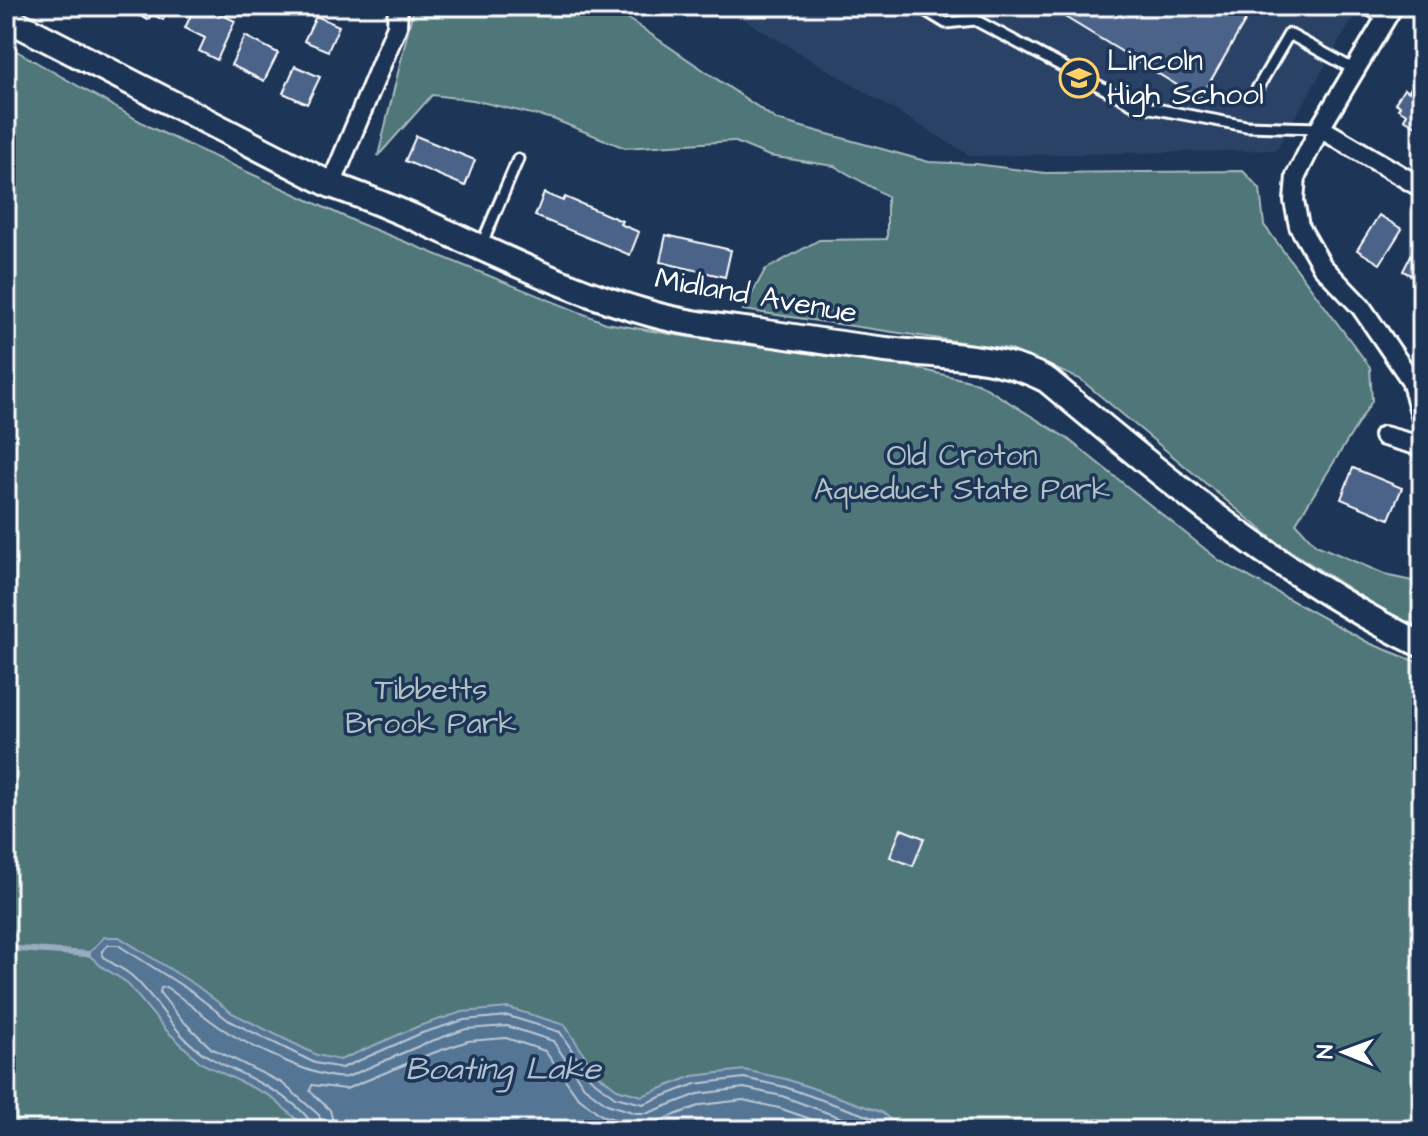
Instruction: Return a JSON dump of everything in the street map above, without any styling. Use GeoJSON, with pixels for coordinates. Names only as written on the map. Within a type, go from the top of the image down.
{"type":"FeatureCollection","features":[{"type":"Feature","properties":{"kind":"street"},"geometry":{"type":"LineString","coordinates":[[331,185],[397,26],[398,6]]}},
{"type":"Feature","properties":{"kind":"street"},"geometry":{"type":"LineString","coordinates":[[1384,436],[1419,447],[1422,420],[1411,380],[1361,307],[1322,266],[1299,226],[1294,201],[1296,176],[1320,128],[1389,13]]}},
{"type":"Feature","properties":{"kind":"street","name":"Midland Avenue"},"geometry":{"type":"LineString","coordinates":[[6,18],[331,185],[374,200],[566,283],[650,314],[688,323],[959,357],[1033,373],[1047,380],[1248,542],[1365,618],[1422,645]]}},
{"type":"Feature","properties":{"kind":"street"},"geometry":{"type":"LineString","coordinates":[[1320,128],[1422,188]]}},
{"type":"Feature","properties":{"kind":"lane"},"geometry":{"type":"LineString","coordinates":[[918,6],[946,23],[975,20],[1135,105],[1246,126],[1320,128]]}},
{"type":"Feature","properties":{"kind":"lane"},"geometry":{"type":"LineString","coordinates":[[1362,6],[1389,13]]}},
{"type":"Feature","properties":{"kind":"lane"},"geometry":{"type":"LineString","coordinates":[[1257,89],[1289,34],[1355,70]]}},
{"type":"Feature","properties":{"kind":"lane"},"geometry":{"type":"LineString","coordinates":[[481,246],[518,159]]}},
{"type":"Feature","properties":{"kind":"shaded area","name":"Lincoln High School"},"geometry":{"type":"Polygon","coordinates":[[[722,6],[1360,6],[1276,150],[971,156],[722,6]]]}},
{"type":"Feature","properties":{"kind":"green space"},"geometry":{"type":"Polygon","coordinates":[[[414,6],[609,6],[777,120],[929,162],[976,164],[1045,173],[1243,171],[1260,189],[1264,225],[1370,367],[1372,401],[1296,523],[1316,545],[1389,576],[1422,583],[1422,628],[1398,620],[1275,541],[1080,379],[1009,349],[743,310],[765,270],[819,240],[887,239],[887,196],[834,166],[769,156],[733,141],[625,148],[553,119],[473,100],[432,95],[378,156],[414,6]]]}},
{"type":"Feature","properties":{"kind":"green space","name":"Tibbetts Brook Park"},"geometry":{"type":"Polygon","coordinates":[[[6,45],[152,128],[356,222],[606,323],[907,366],[978,383],[1068,439],[1220,561],[1369,643],[1422,664],[1422,1130],[6,1130],[6,45]]]}},
{"type":"Feature","properties":{"kind":"water","name":"Boating Lake"},"geometry":{"type":"Polygon","coordinates":[[[104,937],[119,937],[197,986],[232,1013],[317,1055],[340,1060],[419,1026],[462,1012],[509,1008],[565,1025],[596,1073],[617,1089],[642,1096],[693,1076],[744,1070],[786,1079],[881,1112],[903,1130],[309,1130],[270,1096],[201,1063],[165,1029],[126,982],[88,954],[104,937]]]}},
{"type":"Feature","properties":{"kind":"building"},"geometry":{"type":"Polygon","coordinates":[[[134,6],[170,6],[163,20],[152,14],[148,20],[131,11],[134,6]]]}},
{"type":"Feature","properties":{"kind":"building"},"geometry":{"type":"Polygon","coordinates":[[[195,6],[204,6],[235,21],[217,60],[199,51],[205,38],[185,28],[195,6]]]}},
{"type":"Feature","properties":{"kind":"building","name":"Lincoln High School"},"geometry":{"type":"Polygon","coordinates":[[[1023,6],[1254,6],[1200,99],[1050,8],[1025,15],[1023,6]]]}},
{"type":"Feature","properties":{"kind":"building"},"geometry":{"type":"Polygon","coordinates":[[[316,16],[339,26],[328,51],[304,41],[316,16]]]}},
{"type":"Feature","properties":{"kind":"building"},"geometry":{"type":"Polygon","coordinates":[[[245,36],[278,53],[264,81],[231,65],[245,36]]]}},
{"type":"Feature","properties":{"kind":"building"},"geometry":{"type":"Polygon","coordinates":[[[295,66],[320,77],[307,104],[283,93],[295,66]]]}},
{"type":"Feature","properties":{"kind":"building"},"geometry":{"type":"Polygon","coordinates":[[[1404,89],[1422,96],[1422,123],[1418,127],[1404,119],[1407,114],[1395,103],[1404,89]]]}},
{"type":"Feature","properties":{"kind":"building"},"geometry":{"type":"Polygon","coordinates":[[[416,136],[475,160],[465,186],[405,161],[416,136]]]}},
{"type":"Feature","properties":{"kind":"building"},"geometry":{"type":"Polygon","coordinates":[[[544,193],[563,201],[565,197],[622,221],[620,224],[639,232],[630,255],[535,216],[544,193]]]}},
{"type":"Feature","properties":{"kind":"building"},"geometry":{"type":"Polygon","coordinates":[[[1379,215],[1402,229],[1380,264],[1357,250],[1379,215]]]}},
{"type":"Feature","properties":{"kind":"building"},"geometry":{"type":"Polygon","coordinates":[[[666,235],[731,250],[725,277],[660,262],[666,235]]]}},
{"type":"Feature","properties":{"kind":"building"},"geometry":{"type":"Polygon","coordinates":[[[1422,238],[1422,281],[1403,271],[1422,238]]]}},
{"type":"Feature","properties":{"kind":"building"},"geometry":{"type":"Polygon","coordinates":[[[1353,468],[1402,488],[1389,519],[1341,499],[1353,468]]]}},
{"type":"Feature","properties":{"kind":"building"},"geometry":{"type":"Polygon","coordinates":[[[901,829],[924,838],[913,866],[890,857],[901,829]]]}},
{"type":"Feature","properties":{"kind":"waterway"},"geometry":{"type":"LineString","coordinates":[[6,948],[88,954]]}},
{"type":"Feature","properties":{"kind":"place","name":"Lincoln High School"},"geometry":{"type":"Point","coordinates":[1079,78]}},
{"type":"Feature","properties":{"kind":"park label","name":"Old Croton Aqueduct State Park"},"geometry":{"type":"Point","coordinates":[962,473]}}]}
